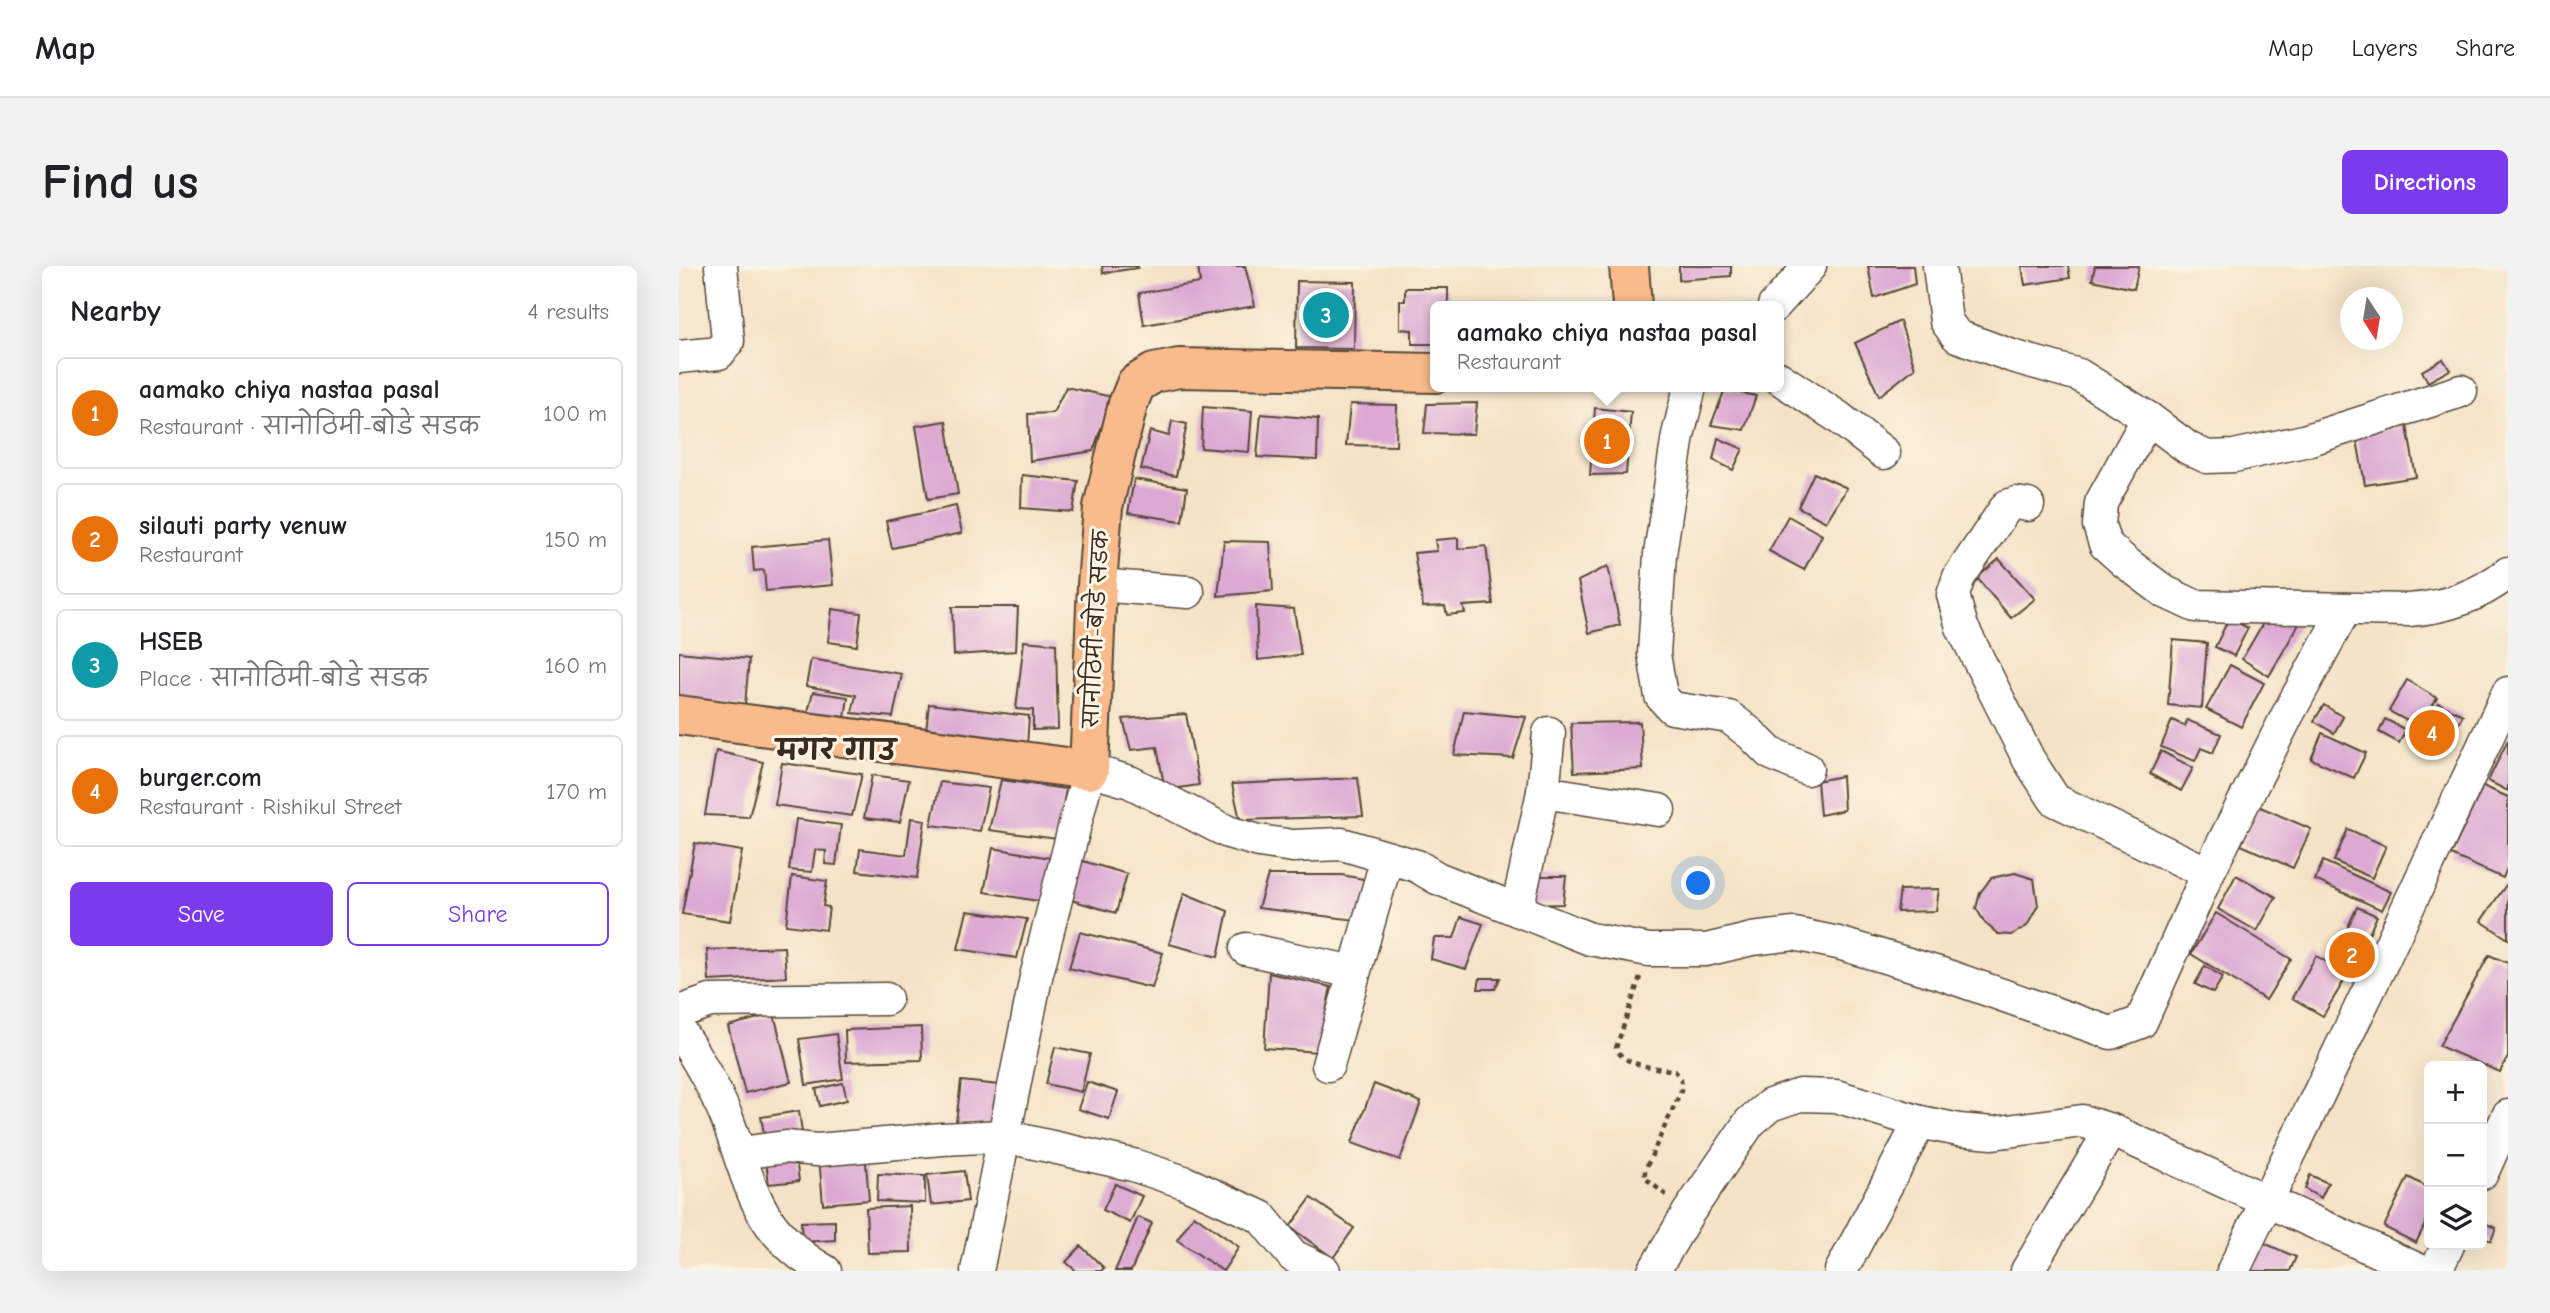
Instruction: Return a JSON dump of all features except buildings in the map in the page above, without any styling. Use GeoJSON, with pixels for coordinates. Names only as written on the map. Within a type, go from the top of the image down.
{"type":"FeatureCollection","features":[{"type":"Feature","properties":{"kind":"main road"},"geometry":{"type":"LineString","coordinates":[[1629,266],[1632,301]]}},
{"type":"Feature","properties":{"kind":"main road","name":"सानोठिमी-बोडे सडक"},"geometry":{"type":"LineString","coordinates":[[1089,770],[1103,507],[1128,404],[1136,384],[1154,373],[1179,368],[1430,373]]}},
{"type":"Feature","properties":{"kind":"main road"},"geometry":{"type":"LineString","coordinates":[[679,715],[1089,770]]}},
{"type":"Feature","properties":{"kind":"street"},"geometry":{"type":"LineString","coordinates":[[679,357],[719,353],[728,341],[721,266]]}},
{"type":"Feature","properties":{"kind":"street"},"geometry":{"type":"LineString","coordinates":[[1778,301],[1810,266]]}},
{"type":"Feature","properties":{"kind":"street"},"geometry":{"type":"LineString","coordinates":[[1939,266],[1946,321],[1957,336],[2012,356],[2079,375],[2148,418],[2188,448],[2207,457],[2234,456],[2304,441],[2461,391]]}},
{"type":"Feature","properties":{"kind":"street"},"geometry":{"type":"LineString","coordinates":[[1784,380],[1838,417],[1884,453]]}},
{"type":"Feature","properties":{"kind":"street"},"geometry":{"type":"LineString","coordinates":[[1689,392],[1678,435],[1660,554],[1654,654],[1661,696],[1672,708],[1729,717],[1770,753],[1807,769]]}},
{"type":"Feature","properties":{"kind":"street"},"geometry":{"type":"LineString","coordinates":[[2148,418],[2101,503],[2099,525],[2105,544],[2165,592],[2195,606],[2409,610],[2440,607],[2468,598],[2508,573]]}},
{"type":"Feature","properties":{"kind":"street"},"geometry":{"type":"LineString","coordinates":[[2028,505],[2016,503],[2007,506],[1959,577],[1953,595],[1962,627],[2029,760],[2055,800],[2208,873]]}},
{"type":"Feature","properties":{"kind":"street"},"geometry":{"type":"LineString","coordinates":[[1097,585],[1188,592]]}},
{"type":"Feature","properties":{"kind":"street"},"geometry":{"type":"LineString","coordinates":[[977,1271],[1036,977],[1089,770],[1130,782],[1228,832],[1259,841],[1293,846],[1342,844],[1417,866],[1437,878],[1590,939],[1649,950],[1706,950],[1752,939],[1794,934],[1837,943],[1942,974],[2111,1033],[2141,1022],[2208,873],[2288,714],[2345,609]]}},
{"type":"Feature","properties":{"kind":"street"},"geometry":{"type":"LineString","coordinates":[[2233,1271],[2508,693]]}},
{"type":"Feature","properties":{"kind":"street"},"geometry":{"type":"LineString","coordinates":[[1517,910],[1543,792],[1549,733]]}},
{"type":"Feature","properties":{"kind":"street"},"geometry":{"type":"LineString","coordinates":[[1543,792],[1660,810]]}},
{"type":"Feature","properties":{"kind":"street"},"geometry":{"type":"LineString","coordinates":[[1328,1065],[1387,858]]}},
{"type":"Feature","properties":{"kind":"street"},"geometry":{"type":"LineString","coordinates":[[1246,949],[1354,972]]}},
{"type":"Feature","properties":{"kind":"street"},"geometry":{"type":"LineString","coordinates":[[679,1012],[710,1000],[886,999]]}},
{"type":"Feature","properties":{"kind":"street"},"geometry":{"type":"LineString","coordinates":[[679,1030],[701,1065],[740,1153],[760,1208],[794,1250],[825,1271]]}},
{"type":"Feature","properties":{"kind":"street"},"geometry":{"type":"LineString","coordinates":[[1654,1271],[1688,1213],[1751,1122],[1770,1105],[1800,1095],[1836,1096],[1920,1122],[1959,1130],[1993,1133],[2082,1121],[2111,1130],[2269,1200],[2388,1265],[2421,1271]]}},
{"type":"Feature","properties":{"kind":"street"},"geometry":{"type":"LineString","coordinates":[[2487,1162],[2508,1116]]}},
{"type":"Feature","properties":{"kind":"street"},"geometry":{"type":"LineString","coordinates":[[1841,1271],[1920,1122]]}},
{"type":"Feature","properties":{"kind":"street"},"geometry":{"type":"LineString","coordinates":[[2027,1271],[2111,1130]]}},
{"type":"Feature","properties":{"kind":"street"},"geometry":{"type":"LineString","coordinates":[[740,1153],[786,1147],[817,1150],[1003,1136],[1133,1165],[1184,1182],[1261,1217],[1293,1256],[1324,1271]]}},
{"type":"Feature","properties":{"kind":"street"},"geometry":{"type":"LineString","coordinates":[[2436,1271],[2446,1250]]}},
{"type":"Feature","properties":{"kind":"path"},"geometry":{"type":"LineString","coordinates":[[1649,950],[1616,1048],[1619,1055],[1628,1061],[1675,1071],[1681,1079],[1681,1091],[1645,1170],[1644,1178],[1688,1213]]}},
{"type":"Feature","properties":{"kind":"place","name":"HSEB"},"geometry":{"type":"Point","coordinates":[1326,315]}},
{"type":"Feature","properties":{"kind":"place","name":"aamako chiya nastaa pasal"},"geometry":{"type":"Point","coordinates":[1607,441]}},
{"type":"Feature","properties":{"kind":"place","name":"burger.com"},"geometry":{"type":"Point","coordinates":[2432,733]}},
{"type":"Feature","properties":{"kind":"place","name":"silauti party venuw"},"geometry":{"type":"Point","coordinates":[2352,955]}},
{"type":"Feature","properties":{"kind":"district","name":"मगर गाउ"},"geometry":{"type":"Point","coordinates":[836,750]}}]}
